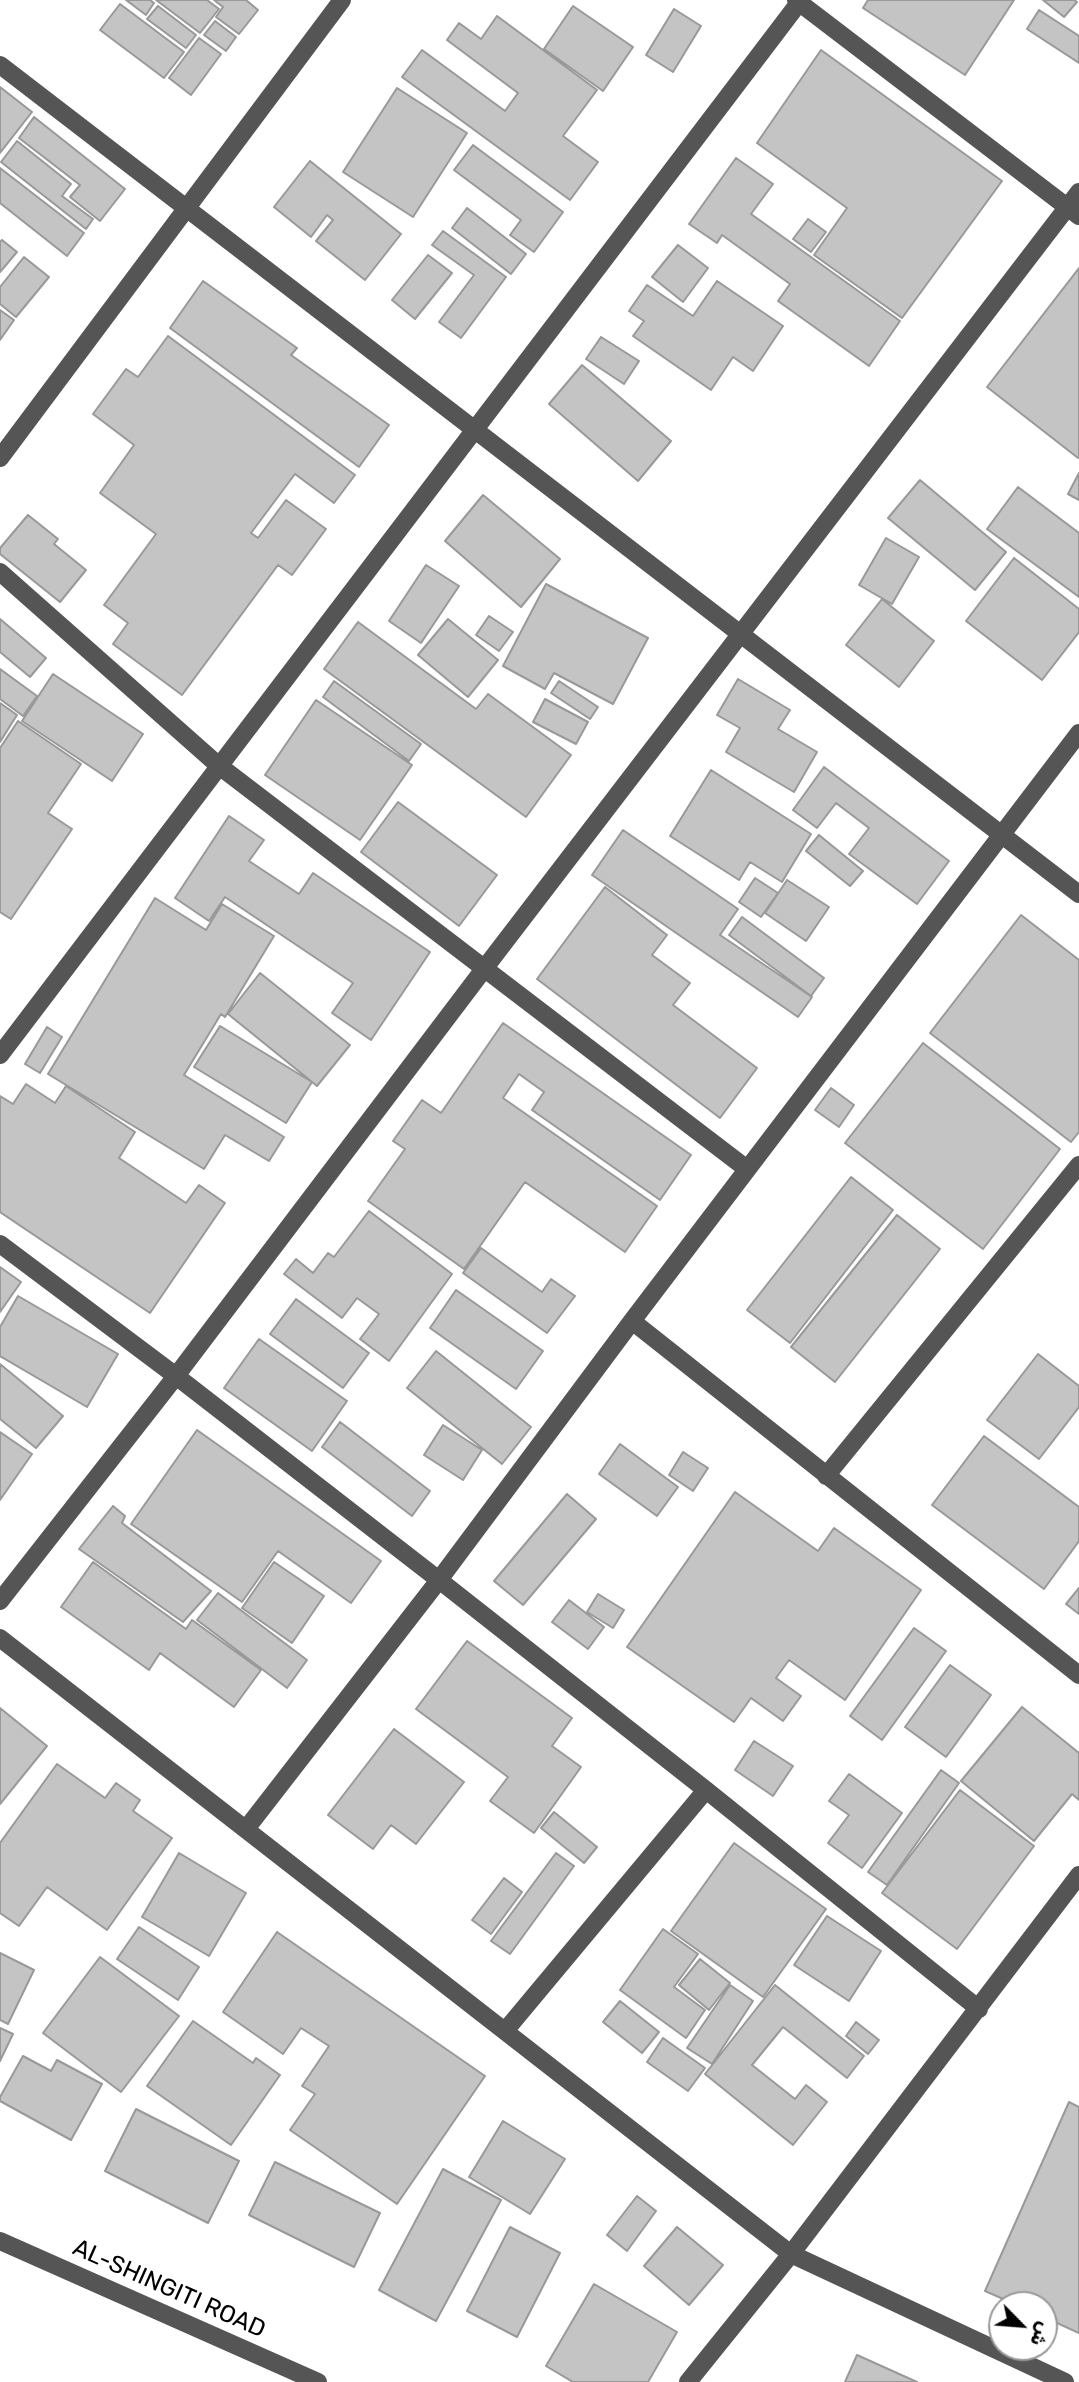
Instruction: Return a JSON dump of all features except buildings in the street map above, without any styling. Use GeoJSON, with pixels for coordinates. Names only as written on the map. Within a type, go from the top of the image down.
{"type":"FeatureCollection","features":[{"type":"Feature","properties":{"kind":"street"},"geometry":{"type":"LineString","coordinates":[[0,458],[342,0]]}},
{"type":"Feature","properties":{"kind":"street"},"geometry":{"type":"LineString","coordinates":[[0,1055],[799,1],[1073,211]]}},
{"type":"Feature","properties":{"kind":"street"},"geometry":{"type":"LineString","coordinates":[[0,65],[1079,894]]}},
{"type":"Feature","properties":{"kind":"street"},"geometry":{"type":"LineString","coordinates":[[0,1601],[176,1376],[741,634],[1073,211],[1079,192]]}},
{"type":"Feature","properties":{"kind":"street"},"geometry":{"type":"LineString","coordinates":[[0,572],[218,765],[747,1169]]}},
{"type":"Feature","properties":{"kind":"street"},"geometry":{"type":"LineString","coordinates":[[246,1829],[439,1580],[632,1321],[1079,733]]}},
{"type":"Feature","properties":{"kind":"street"},"geometry":{"type":"LineString","coordinates":[[826,1476],[1079,1165]]}},
{"type":"Feature","properties":{"kind":"street"},"geometry":{"type":"LineString","coordinates":[[0,1244],[176,1376],[439,1580],[979,2009]]}},
{"type":"Feature","properties":{"kind":"street"},"geometry":{"type":"LineString","coordinates":[[632,1321],[1079,1675]]}},
{"type":"Feature","properties":{"kind":"street"},"geometry":{"type":"LineString","coordinates":[[0,1638],[791,2254],[1065,2382]]}},
{"type":"Feature","properties":{"kind":"street"},"geometry":{"type":"LineString","coordinates":[[505,2031],[706,1790]]}},
{"type":"Feature","properties":{"kind":"street"},"geometry":{"type":"LineString","coordinates":[[688,2382],[791,2254],[1079,1875]]}},
{"type":"Feature","properties":{"kind":"street","name":"AL-SHINGITI ROAD"},"geometry":{"type":"LineString","coordinates":[[0,2241],[318,2382]]}}]}
